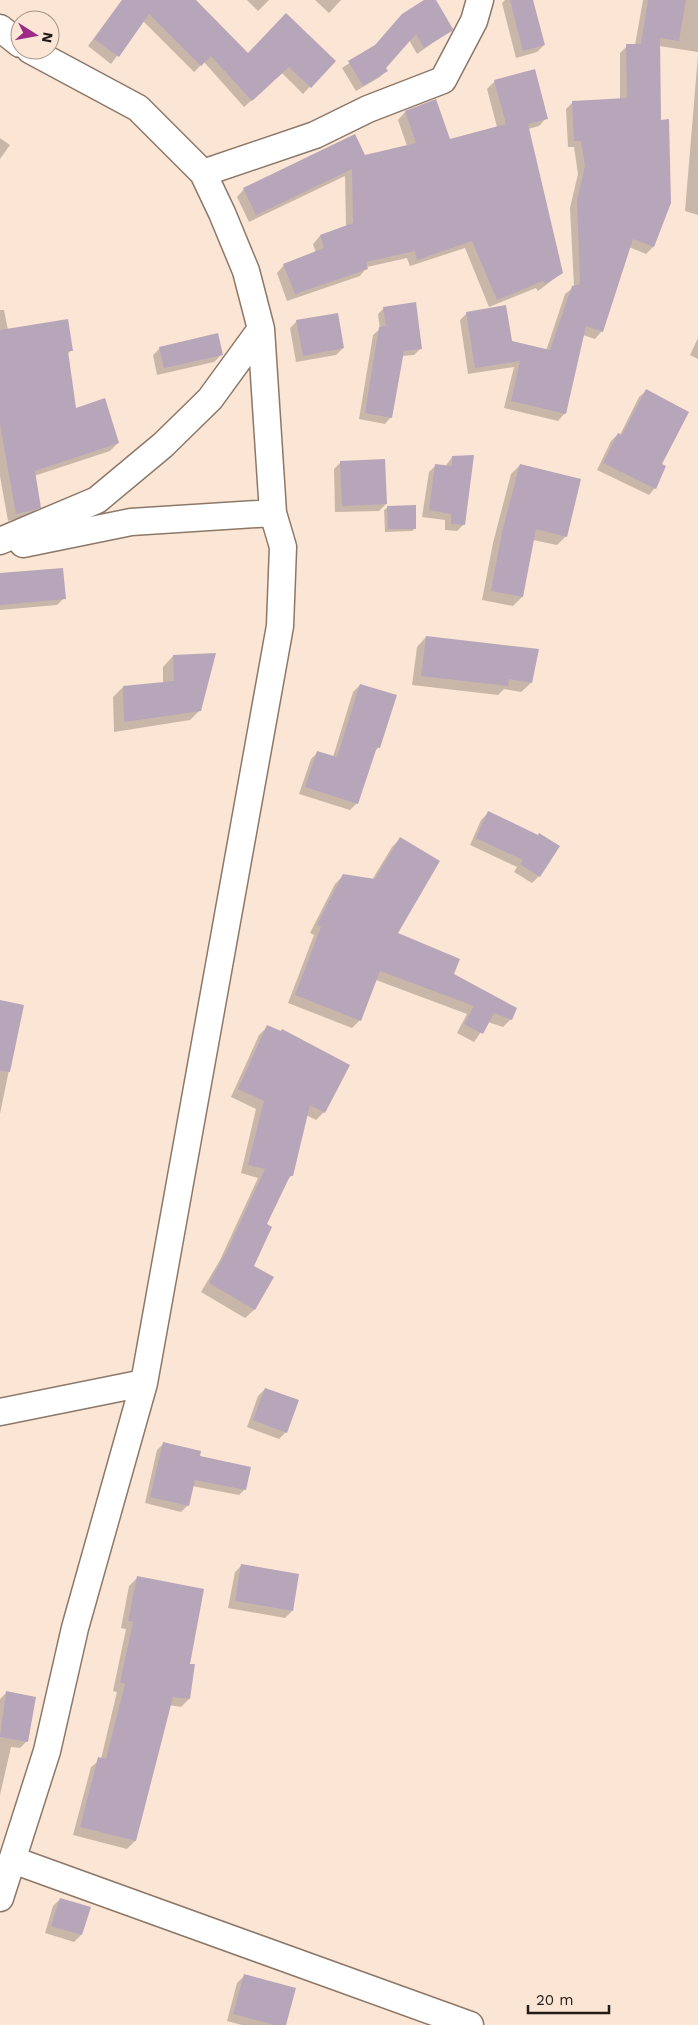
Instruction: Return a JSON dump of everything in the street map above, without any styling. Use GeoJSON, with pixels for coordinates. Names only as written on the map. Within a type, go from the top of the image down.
{"type":"FeatureCollection","features":[{"type":"Feature","properties":{"kind":"street"},"geometry":{"type":"LineString","coordinates":[[203,173],[315,135],[368,109],[444,80],[474,21],[480,0]]}},
{"type":"Feature","properties":{"kind":"street"},"geometry":{"type":"LineString","coordinates":[[0,28],[10,36]]}},
{"type":"Feature","properties":{"kind":"street"},"geometry":{"type":"LineString","coordinates":[[0,1898],[14,1860],[47,1751],[75,1628],[144,1382],[280,626],[283,547],[273,513],[261,329],[246,271],[203,173],[138,108],[49,60]]}},
{"type":"Feature","properties":{"kind":"street"},"geometry":{"type":"LineString","coordinates":[[0,541],[97,500],[163,446],[210,399],[261,329]]}},
{"type":"Feature","properties":{"kind":"street"},"geometry":{"type":"LineString","coordinates":[[0,548],[131,522],[273,513]]}},
{"type":"Feature","properties":{"kind":"street"},"geometry":{"type":"LineString","coordinates":[[0,1412],[144,1382]]}},
{"type":"Feature","properties":{"kind":"street"},"geometry":{"type":"LineString","coordinates":[[14,1860],[470,2025]]}},
{"type":"Feature","properties":{"kind":"building"},"geometry":{"type":"Polygon","coordinates":[[[122,0],[196,0],[248,53],[286,13],[336,61],[311,88],[289,67],[252,101],[211,56],[201,66],[149,14],[119,57],[94,39],[122,0]]]}},
{"type":"Feature","properties":{"kind":"building"},"geometry":{"type":"Polygon","coordinates":[[[424,0],[436,0],[453,29],[452,31],[424,48],[416,34],[386,68],[388,71],[363,86],[348,61],[375,45],[402,14],[424,0]]]}},
{"type":"Feature","properties":{"kind":"building"},"geometry":{"type":"Polygon","coordinates":[[[510,0],[533,0],[545,45],[523,51],[510,0]]]}},
{"type":"Feature","properties":{"kind":"building"},"geometry":{"type":"Polygon","coordinates":[[[648,0],[686,0],[679,41],[660,38],[661,120],[669,119],[671,203],[654,247],[633,239],[603,332],[586,326],[566,414],[511,401],[520,361],[475,368],[466,312],[506,305],[512,341],[550,350],[572,286],[580,284],[577,200],[585,166],[581,141],[574,141],[572,101],[627,98],[626,44],[641,44],[648,0]]]}},
{"type":"Feature","properties":{"kind":"building"},"geometry":{"type":"Polygon","coordinates":[[[535,69],[548,119],[528,124],[563,273],[545,284],[543,281],[497,300],[472,241],[417,260],[415,251],[366,262],[368,269],[295,294],[283,264],[324,248],[320,235],[353,223],[352,169],[256,215],[243,188],[355,134],[365,155],[416,143],[405,111],[436,99],[450,139],[506,124],[494,80],[535,69]]]}},
{"type":"Feature","properties":{"kind":"building"},"geometry":{"type":"Polygon","coordinates":[[[416,302],[422,349],[404,351],[392,418],[365,413],[379,327],[386,326],[383,307],[416,302]]]}},
{"type":"Feature","properties":{"kind":"building"},"geometry":{"type":"Polygon","coordinates":[[[338,313],[344,348],[303,356],[296,320],[338,313]]]}},
{"type":"Feature","properties":{"kind":"building"},"geometry":{"type":"Polygon","coordinates":[[[68,319],[73,351],[68,351],[76,408],[105,398],[119,443],[35,471],[41,508],[16,514],[0,424],[0,330],[68,319]]]}},
{"type":"Feature","properties":{"kind":"building"},"geometry":{"type":"Polygon","coordinates":[[[218,333],[223,355],[164,368],[159,347],[218,333]]]}},
{"type":"Feature","properties":{"kind":"building"},"geometry":{"type":"Polygon","coordinates":[[[646,389],[689,412],[662,464],[666,466],[656,489],[603,463],[618,433],[622,435],[646,389]]]}},
{"type":"Feature","properties":{"kind":"building"},"geometry":{"type":"Polygon","coordinates":[[[474,455],[465,525],[451,524],[451,514],[429,510],[435,464],[452,466],[452,456],[474,455]]]}},
{"type":"Feature","properties":{"kind":"building"},"geometry":{"type":"Polygon","coordinates":[[[385,459],[387,504],[342,506],[340,461],[385,459]]]}},
{"type":"Feature","properties":{"kind":"building"},"geometry":{"type":"Polygon","coordinates":[[[520,464],[581,479],[567,537],[536,529],[523,597],[491,591],[502,532],[520,464]]]}},
{"type":"Feature","properties":{"kind":"building"},"geometry":{"type":"Polygon","coordinates":[[[416,505],[416,529],[388,529],[387,506],[416,505]]]}},
{"type":"Feature","properties":{"kind":"building"},"geometry":{"type":"Polygon","coordinates":[[[63,568],[66,599],[0,605],[0,573],[63,568]]]}},
{"type":"Feature","properties":{"kind":"building"},"geometry":{"type":"Polygon","coordinates":[[[426,636],[539,649],[532,683],[509,679],[508,686],[421,676],[426,636]]]}},
{"type":"Feature","properties":{"kind":"building"},"geometry":{"type":"Polygon","coordinates":[[[216,653],[201,711],[124,722],[123,686],[174,681],[173,655],[216,653]]]}},
{"type":"Feature","properties":{"kind":"building"},"geometry":{"type":"Polygon","coordinates":[[[360,684],[397,695],[380,748],[377,747],[358,804],[305,787],[317,751],[337,757],[360,684]]]}},
{"type":"Feature","properties":{"kind":"building"},"geometry":{"type":"Polygon","coordinates":[[[488,811],[538,835],[539,833],[560,846],[540,877],[520,864],[523,860],[476,838],[488,811]]]}},
{"type":"Feature","properties":{"kind":"building"},"geometry":{"type":"Polygon","coordinates":[[[400,837],[440,861],[398,933],[460,959],[454,974],[517,1008],[512,1020],[494,1013],[483,1034],[464,1024],[474,1006],[380,971],[361,1021],[295,995],[321,927],[317,925],[343,874],[375,879],[400,837]]]}},
{"type":"Feature","properties":{"kind":"building"},"geometry":{"type":"Polygon","coordinates":[[[0,1000],[24,1005],[10,1072],[0,1071],[0,1000]]]}},
{"type":"Feature","properties":{"kind":"building"},"geometry":{"type":"Polygon","coordinates":[[[267,1025],[281,1031],[282,1029],[350,1065],[325,1113],[310,1105],[293,1176],[290,1176],[267,1224],[272,1227],[254,1266],[274,1277],[255,1310],[209,1283],[227,1251],[265,1169],[248,1165],[264,1101],[238,1089],[267,1025]]]}},
{"type":"Feature","properties":{"kind":"building"},"geometry":{"type":"Polygon","coordinates":[[[265,1388],[299,1400],[287,1433],[253,1420],[265,1388]]]}},
{"type":"Feature","properties":{"kind":"building"},"geometry":{"type":"Polygon","coordinates":[[[163,1442],[201,1451],[200,1456],[251,1467],[246,1490],[195,1480],[189,1506],[150,1497],[163,1442]]]}},
{"type":"Feature","properties":{"kind":"building"},"geometry":{"type":"Polygon","coordinates":[[[241,1564],[299,1574],[293,1611],[235,1601],[241,1564]]]}},
{"type":"Feature","properties":{"kind":"building"},"geometry":{"type":"Polygon","coordinates":[[[137,1576],[204,1589],[190,1664],[195,1664],[190,1699],[173,1697],[136,1841],[80,1827],[98,1757],[106,1759],[125,1684],[120,1683],[133,1622],[128,1621],[137,1576]]]}},
{"type":"Feature","properties":{"kind":"building"},"geometry":{"type":"Polygon","coordinates":[[[6,1691],[36,1697],[28,1742],[0,1737],[6,1691]]]}},
{"type":"Feature","properties":{"kind":"building"},"geometry":{"type":"Polygon","coordinates":[[[60,1898],[91,1907],[82,1935],[51,1926],[60,1898]]]}},
{"type":"Feature","properties":{"kind":"building"},"geometry":{"type":"Polygon","coordinates":[[[244,1974],[296,1988],[286,2025],[275,2025],[233,2014],[244,1974]]]}}]}
